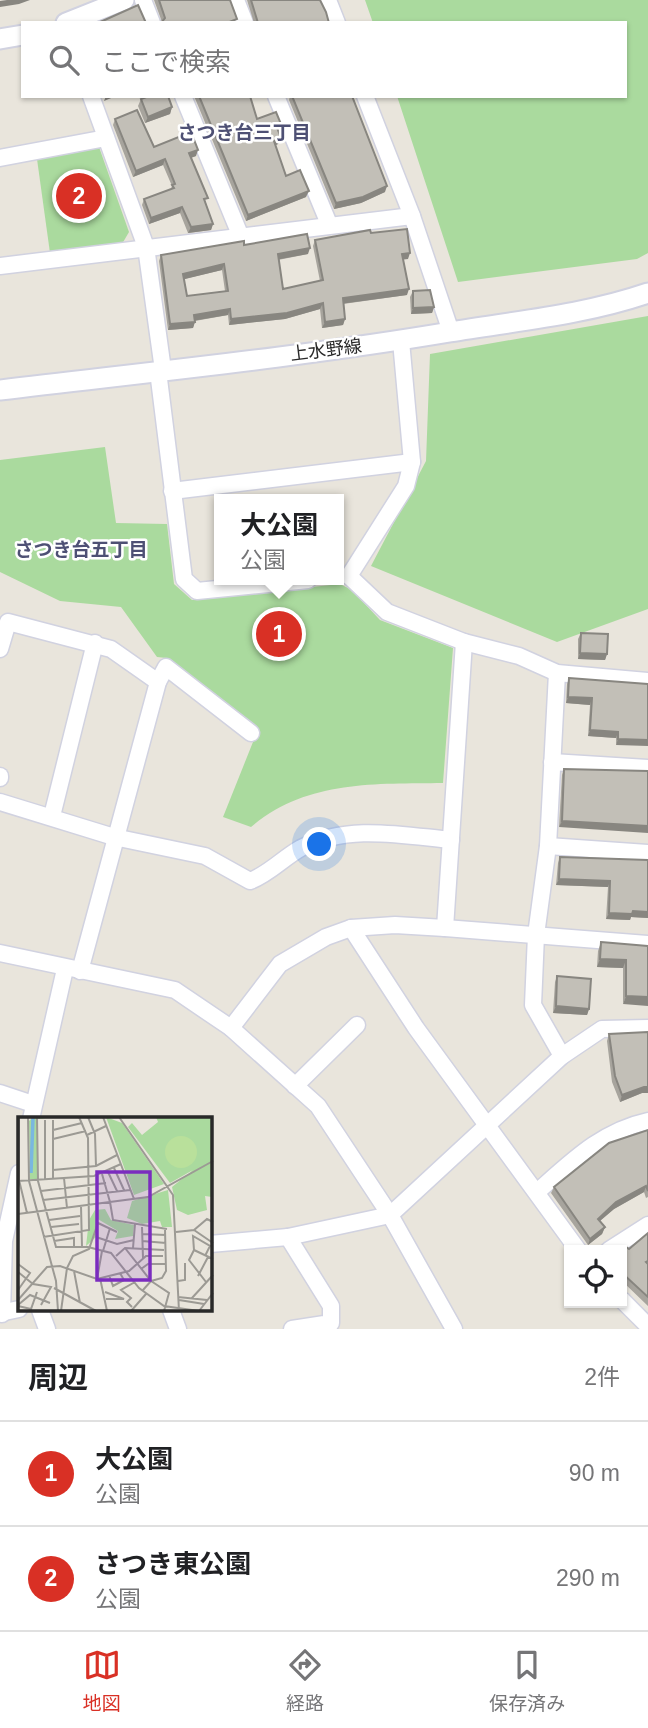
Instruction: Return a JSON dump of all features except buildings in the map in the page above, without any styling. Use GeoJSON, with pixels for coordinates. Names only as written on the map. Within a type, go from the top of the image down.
{"type":"FeatureCollection","features":[{"type":"Feature","properties":{"kind":"street"},"geometry":{"type":"LineString","coordinates":[[71,21],[124,0]]}},
{"type":"Feature","properties":{"kind":"street"},"geometry":{"type":"LineString","coordinates":[[143,0],[151,21]]}},
{"type":"Feature","properties":{"kind":"street"},"geometry":{"type":"LineString","coordinates":[[236,0],[244,21]]}},
{"type":"Feature","properties":{"kind":"street"},"geometry":{"type":"LineString","coordinates":[[328,0],[336,21]]}},
{"type":"Feature","properties":{"kind":"street"},"geometry":{"type":"LineString","coordinates":[[0,39],[21,35]]}},
{"type":"Feature","properties":{"kind":"street"},"geometry":{"type":"LineString","coordinates":[[92,98],[146,247],[184,579],[197,591],[258,585]]}},
{"type":"Feature","properties":{"kind":"street"},"geometry":{"type":"LineString","coordinates":[[184,98],[241,237]]}},
{"type":"Feature","properties":{"kind":"street"},"geometry":{"type":"LineString","coordinates":[[277,98],[329,225]]}},
{"type":"Feature","properties":{"kind":"street"},"geometry":{"type":"LineString","coordinates":[[366,98],[412,216],[451,332]]}},
{"type":"Feature","properties":{"kind":"street"},"geometry":{"type":"LineString","coordinates":[[0,158],[106,138]]}},
{"type":"Feature","properties":{"kind":"street"},"geometry":{"type":"LineString","coordinates":[[0,266],[412,216]]}},
{"type":"Feature","properties":{"kind":"street","name":"上水野線"},"geometry":{"type":"LineString","coordinates":[[0,390],[401,341],[596,307],[648,293]]}},
{"type":"Feature","properties":{"kind":"street"},"geometry":{"type":"LineString","coordinates":[[401,341],[412,462],[406,485],[344,576],[387,612],[464,642],[519,656],[556,673],[648,681]]}},
{"type":"Feature","properties":{"kind":"street"},"geometry":{"type":"LineString","coordinates":[[173,491],[412,462]]}},
{"type":"Feature","properties":{"kind":"street"},"geometry":{"type":"LineString","coordinates":[[0,649],[8,622],[111,649],[158,682]]}},
{"type":"Feature","properties":{"kind":"street"},"geometry":{"type":"LineString","coordinates":[[445,928],[464,642]]}},
{"type":"Feature","properties":{"kind":"street"},"geometry":{"type":"LineString","coordinates":[[51,816],[95,643]]}},
{"type":"Feature","properties":{"kind":"street"},"geometry":{"type":"LineString","coordinates":[[0,1093],[32,1111],[158,682],[166,667],[251,733]]}},
{"type":"Feature","properties":{"kind":"street"},"geometry":{"type":"LineString","coordinates":[[556,673],[548,846],[536,935],[533,1005],[562,1056]]}},
{"type":"Feature","properties":{"kind":"street"},"geometry":{"type":"LineString","coordinates":[[552,762],[648,768]]}},
{"type":"Feature","properties":{"kind":"street"},"geometry":{"type":"LineString","coordinates":[[0,802],[114,837],[205,856],[250,880],[299,849],[334,834],[371,833],[451,840]]}},
{"type":"Feature","properties":{"kind":"street"},"geometry":{"type":"LineString","coordinates":[[548,846],[648,853]]}},
{"type":"Feature","properties":{"kind":"street"},"geometry":{"type":"LineString","coordinates":[[231,1028],[280,964],[327,937],[351,928],[395,925],[648,944]]}},
{"type":"Feature","properties":{"kind":"street"},"geometry":{"type":"LineString","coordinates":[[351,928],[416,1028],[574,1245]]}},
{"type":"Feature","properties":{"kind":"street"},"geometry":{"type":"LineString","coordinates":[[0,953],[175,990],[231,1028],[318,1106],[390,1215],[454,1329]]}},
{"type":"Feature","properties":{"kind":"street"},"geometry":{"type":"LineString","coordinates":[[295,1086],[357,1025]]}},
{"type":"Feature","properties":{"kind":"street"},"geometry":{"type":"LineString","coordinates":[[212,1244],[288,1237],[390,1215],[562,1056],[602,1029],[648,1028]]}},
{"type":"Feature","properties":{"kind":"street"},"geometry":{"type":"LineString","coordinates":[[537,1192],[584,1149],[622,1126],[648,1121]]}},
{"type":"Feature","properties":{"kind":"street"},"geometry":{"type":"LineString","coordinates":[[1,1313],[4,1241],[18,1178]]}},
{"type":"Feature","properties":{"kind":"street"},"geometry":{"type":"LineString","coordinates":[[617,1245],[648,1225]]}},
{"type":"Feature","properties":{"kind":"street"},"geometry":{"type":"LineString","coordinates":[[288,1237],[331,1306],[331,1323],[292,1329]]}},
{"type":"Feature","properties":{"kind":"street"},"geometry":{"type":"LineString","coordinates":[[627,1305],[648,1326]]}},
{"type":"Feature","properties":{"kind":"street"},"geometry":{"type":"LineString","coordinates":[[41,1312],[47,1329]]}},
{"type":"Feature","properties":{"kind":"street"},"geometry":{"type":"LineString","coordinates":[[171,1312],[178,1329]]}},
{"type":"Feature","properties":{"kind":"green space"},"geometry":{"type":"Polygon","coordinates":[[[365,0],[648,0],[648,253],[637,259],[458,282],[398,98],[627,98],[627,21],[372,21],[365,0]]]}},
{"type":"Feature","properties":{"kind":"green space"},"geometry":{"type":"Polygon","coordinates":[[[99,147],[129,232],[122,244],[50,253],[37,159],[99,147]]]}},
{"type":"Feature","properties":{"kind":"green space"},"geometry":{"type":"Polygon","coordinates":[[[648,316],[648,609],[557,642],[371,566],[426,461],[430,354],[648,316]]]}},
{"type":"Feature","properties":{"kind":"green space"},"geometry":{"type":"Polygon","coordinates":[[[105,447],[116,523],[167,524],[174,584],[192,600],[342,585],[352,590],[380,620],[453,648],[443,783],[367,785],[318,793],[295,800],[251,827],[223,817],[257,732],[167,658],[157,657],[121,607],[60,601],[0,572],[0,460],[105,447]]]}},
{"type":"Feature","properties":{"kind":"place","name":"さつき東公園"},"geometry":{"type":"Point","coordinates":[79,196]}},
{"type":"Feature","properties":{"kind":"place","name":"大公園"},"geometry":{"type":"Point","coordinates":[279,634]}},
{"type":"Feature","properties":{"kind":"district","name":"さつき台三丁目"},"geometry":{"type":"Point","coordinates":[244,132]}},
{"type":"Feature","properties":{"kind":"district","name":"さつき台五丁目"},"geometry":{"type":"Point","coordinates":[81,549]}}]}
